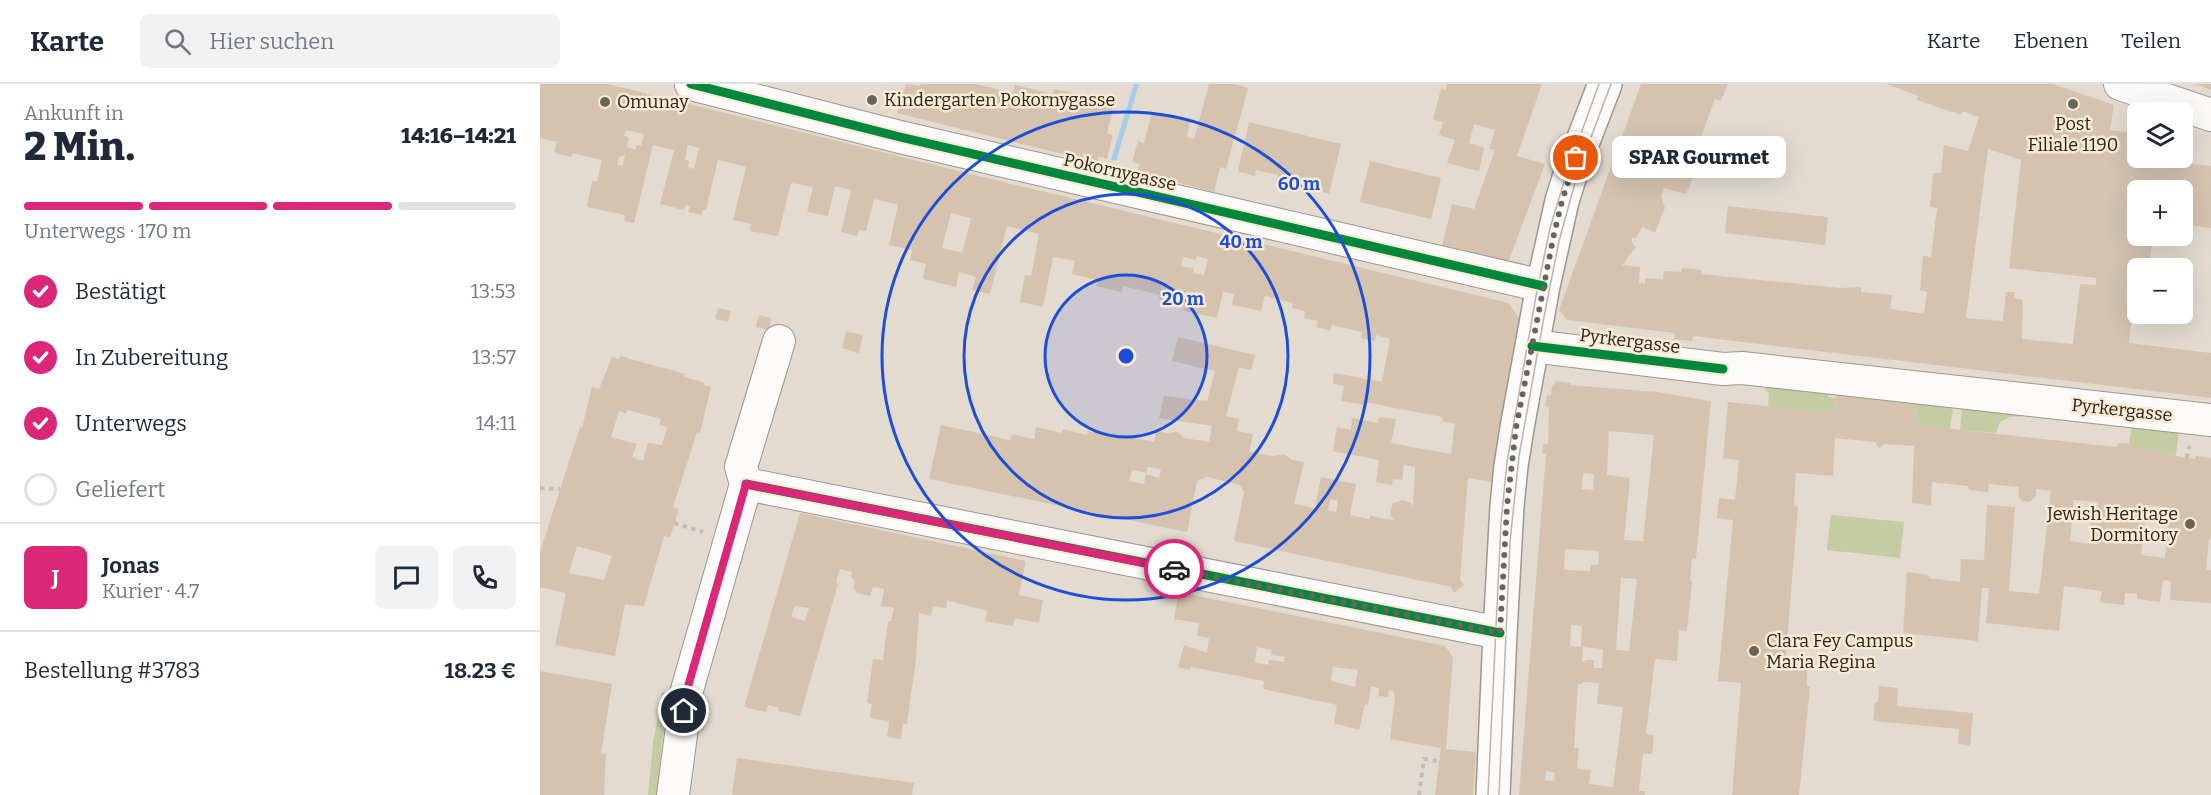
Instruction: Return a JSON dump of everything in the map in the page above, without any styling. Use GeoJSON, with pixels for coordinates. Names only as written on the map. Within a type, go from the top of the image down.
{"type":"FeatureCollection","features":[{"type":"Feature","properties":{"kind":"main road"},"geometry":{"type":"LineString","coordinates":[[1493,795],[1500,633],[1510,476],[1516,428],[1562,201],[1605,84]]}},
{"type":"Feature","properties":{"kind":"street","name":"Pokornygasse"},"geometry":{"type":"LineString","coordinates":[[691,84],[911,140],[1544,286]]}},
{"type":"Feature","properties":{"kind":"street"},"geometry":{"type":"LineString","coordinates":[[2120,84],[2162,91],[2211,115]]}},
{"type":"Feature","properties":{"kind":"street"},"geometry":{"type":"LineString","coordinates":[[673,795],[687,690],[746,484],[741,467],[779,341]]}},
{"type":"Feature","properties":{"kind":"street","name":"Pyrkergasse"},"geometry":{"type":"LineString","coordinates":[[1532,346],[1723,369],[1742,368],[2211,420]]}},
{"type":"Feature","properties":{"kind":"street"},"geometry":{"type":"LineString","coordinates":[[746,484],[1500,633]]}},
{"type":"Feature","properties":{"kind":"path"},"geometry":{"type":"LineString","coordinates":[[540,488],[560,489]]}},
{"type":"Feature","properties":{"kind":"path"},"geometry":{"type":"LineString","coordinates":[[674,524],[704,532]]}},
{"type":"Feature","properties":{"kind":"path"},"geometry":{"type":"LineString","coordinates":[[1419,795],[1424,759],[1439,761]]}},
{"type":"Feature","properties":{"kind":"green space"},"geometry":{"type":"Polygon","coordinates":[[[1767,386],[1827,392],[1828,397],[1836,398],[1835,414],[1768,407],[1769,392],[1765,391],[1767,386]]]}},
{"type":"Feature","properties":{"kind":"green space"},"geometry":{"type":"Polygon","coordinates":[[[1916,403],[1953,407],[1950,429],[1915,425],[1916,403]]]}},
{"type":"Feature","properties":{"kind":"green space"},"geometry":{"type":"Polygon","coordinates":[[[1962,408],[2026,414],[2010,417],[2000,422],[1996,433],[1960,430],[1962,408]]]}},
{"type":"Feature","properties":{"kind":"green space"},"geometry":{"type":"Polygon","coordinates":[[[2132,426],[2179,432],[2176,454],[2133,449],[2129,444],[2132,426]]]}},
{"type":"Feature","properties":{"kind":"green space"},"geometry":{"type":"Polygon","coordinates":[[[1831,515],[1904,522],[1900,558],[1827,550],[1831,515]]]}},
{"type":"Feature","properties":{"kind":"green space"},"geometry":{"type":"Polygon","coordinates":[[[662,692],[671,694],[662,743],[657,795],[648,795],[653,743],[662,692]]]}},
{"type":"Feature","properties":{"kind":"water"},"geometry":{"type":"Polygon","coordinates":[[[1134,84],[1139,84],[1116,161],[1111,160],[1134,84]]]}},
{"type":"Feature","properties":{"kind":"building"},"geometry":{"type":"Polygon","coordinates":[[[540,84],[608,84],[999,181],[1509,303],[1521,321],[1491,482],[1468,478],[1460,580],[1464,585],[1454,593],[1451,587],[1234,541],[1244,492],[1240,485],[1207,477],[1197,481],[1187,532],[929,479],[941,425],[1010,440],[1012,434],[1034,439],[1036,427],[1062,433],[1063,429],[1087,435],[1088,431],[1112,437],[1113,434],[1154,442],[1156,431],[1178,432],[1184,438],[1209,442],[1212,426],[1159,418],[1164,396],[1207,401],[1215,371],[1172,361],[1178,337],[1255,355],[1251,370],[1239,367],[1226,416],[1239,419],[1237,431],[1253,434],[1249,452],[1274,456],[1284,454],[1292,460],[1304,462],[1294,504],[1315,508],[1321,477],[1356,484],[1350,515],[1369,519],[1370,516],[1394,520],[1390,514],[1393,503],[1403,500],[1411,503],[1413,507],[1415,467],[1404,465],[1402,480],[1393,479],[1392,485],[1376,482],[1379,460],[1333,451],[1337,427],[1351,430],[1352,418],[1378,423],[1379,417],[1396,419],[1391,443],[1451,454],[1455,423],[1443,422],[1442,417],[1364,402],[1364,405],[1341,401],[1344,386],[1333,384],[1334,373],[1382,382],[1390,339],[1376,335],[1375,341],[1361,338],[1362,332],[1332,325],[1330,331],[1316,327],[1318,321],[1304,318],[1305,311],[1292,308],[1293,303],[1265,296],[1261,311],[1232,305],[1234,294],[1223,292],[1217,318],[1184,311],[1185,306],[1159,299],[1160,295],[1123,286],[1122,292],[1096,286],[1098,280],[1072,274],[1075,261],[1053,257],[1043,307],[1020,302],[1025,275],[1031,276],[1039,234],[1007,226],[990,294],[972,290],[976,277],[959,272],[956,287],[923,279],[926,264],[910,260],[912,250],[889,245],[898,205],[874,199],[866,231],[859,230],[857,236],[841,232],[851,190],[835,186],[828,216],[807,212],[813,187],[791,183],[778,236],[750,231],[751,224],[733,220],[746,167],[718,160],[706,210],[703,210],[702,215],[688,212],[690,206],[685,205],[684,210],[660,204],[674,150],[653,145],[634,223],[624,221],[625,215],[587,207],[592,181],[597,182],[602,160],[572,153],[572,157],[554,153],[557,142],[540,138],[540,84]],[[626,130],[624,135],[629,138],[627,147],[636,150],[636,145],[641,146],[644,134],[626,130]],[[688,145],[685,160],[689,161],[688,167],[694,169],[699,148],[688,145]],[[625,155],[619,157],[617,165],[623,166],[625,155]],[[951,213],[942,248],[962,253],[971,218],[951,213]],[[1197,256],[1196,260],[1183,257],[1181,266],[1194,269],[1193,273],[1204,275],[1208,259],[1197,256]],[[1148,467],[1146,473],[1132,470],[1129,481],[1144,484],[1146,474],[1159,478],[1161,469],[1148,467]],[[1330,499],[1328,510],[1336,512],[1338,501],[1330,499]]]}},
{"type":"Feature","properties":{"kind":"building"},"geometry":{"type":"Polygon","coordinates":[[[906,84],[920,86],[921,84],[976,84],[1013,93],[1015,85],[1053,94],[1054,89],[1115,102],[1107,133],[1113,135],[1107,159],[1098,156],[1098,163],[897,113],[906,84]]]}},
{"type":"Feature","properties":{"kind":"building"},"geometry":{"type":"Polygon","coordinates":[[[1209,84],[1235,84],[1248,88],[1226,169],[1220,167],[1214,192],[1137,172],[1140,164],[1132,162],[1138,141],[1144,143],[1152,112],[1190,122],[1187,137],[1194,139],[1209,84]]]}},
{"type":"Feature","properties":{"kind":"building"},"geometry":{"type":"Polygon","coordinates":[[[1447,84],[1542,84],[1517,156],[1545,164],[1508,263],[1442,247],[1452,204],[1474,209],[1495,150],[1489,149],[1495,130],[1474,124],[1469,143],[1484,148],[1479,171],[1447,163],[1455,140],[1439,135],[1443,122],[1433,119],[1441,89],[1446,90],[1447,84]]]}},
{"type":"Feature","properties":{"kind":"building"},"geometry":{"type":"Polygon","coordinates":[[[1641,84],[1728,84],[1721,101],[1715,99],[1688,172],[1694,175],[1686,194],[1664,188],[1661,196],[1665,208],[1655,232],[1642,227],[1636,238],[1632,238],[1632,243],[1636,247],[1622,265],[1640,267],[1639,283],[1645,284],[1645,278],[1663,279],[1664,271],[1681,272],[1682,268],[1702,270],[1701,274],[1840,288],[1861,287],[1861,292],[1892,295],[1890,309],[1924,314],[1927,292],[1920,290],[1923,256],[1931,257],[1937,208],[1930,207],[1933,173],[1941,173],[1944,145],[1968,151],[1979,117],[1962,111],[1961,115],[1917,100],[1918,96],[1886,84],[2053,84],[2114,105],[2110,130],[2127,132],[2127,168],[2193,168],[2193,164],[2211,166],[2211,228],[2193,226],[2193,180],[2127,180],[2127,246],[2152,246],[2150,258],[2127,258],[2127,324],[2131,324],[2129,343],[2211,353],[2211,398],[1693,336],[1692,341],[1674,339],[1675,333],[1567,320],[1559,310],[1641,84]],[[1988,149],[1966,318],[2003,321],[2006,292],[2015,292],[2014,298],[2023,300],[2022,339],[2073,344],[2080,284],[2096,285],[2096,278],[2009,268],[2021,160],[1988,149]]]}},
{"type":"Feature","properties":{"kind":"building"},"geometry":{"type":"Polygon","coordinates":[[[2195,84],[2211,84],[2211,90],[2195,84]]]}},
{"type":"Feature","properties":{"kind":"building"},"geometry":{"type":"Polygon","coordinates":[[[1249,122],[1341,144],[1329,194],[1311,190],[1313,183],[1292,178],[1291,184],[1276,181],[1278,175],[1256,170],[1255,176],[1238,171],[1249,122]]]}},
{"type":"Feature","properties":{"kind":"building"},"geometry":{"type":"Polygon","coordinates":[[[1370,161],[1441,178],[1431,219],[1360,202],[1370,161]]]}},
{"type":"Feature","properties":{"kind":"building"},"geometry":{"type":"Polygon","coordinates":[[[1728,206],[1828,217],[1825,245],[1725,233],[1728,206]]]}},
{"type":"Feature","properties":{"kind":"building"},"geometry":{"type":"Polygon","coordinates":[[[718,308],[731,311],[728,322],[715,319],[718,308]]]}},
{"type":"Feature","properties":{"kind":"building"},"geometry":{"type":"Polygon","coordinates":[[[759,315],[771,318],[769,330],[756,327],[759,315]]]}},
{"type":"Feature","properties":{"kind":"building"},"geometry":{"type":"Polygon","coordinates":[[[846,331],[863,335],[859,353],[842,348],[846,331]]]}},
{"type":"Feature","properties":{"kind":"building"},"geometry":{"type":"Polygon","coordinates":[[[620,356],[685,374],[684,377],[711,387],[700,433],[697,432],[673,507],[679,509],[670,538],[664,536],[644,606],[625,604],[615,656],[555,645],[566,593],[540,587],[540,552],[580,427],[582,428],[592,387],[599,389],[612,357],[619,359],[620,356]],[[627,410],[626,414],[619,411],[611,437],[637,444],[632,457],[643,461],[648,443],[662,445],[667,427],[659,425],[661,419],[627,410]],[[577,546],[569,573],[604,580],[612,556],[577,546]]]}},
{"type":"Feature","properties":{"kind":"building"},"geometry":{"type":"Polygon","coordinates":[[[1557,381],[1570,383],[1570,385],[1658,392],[1711,401],[1696,559],[1692,558],[1687,631],[1679,630],[1677,661],[1655,659],[1646,734],[1654,735],[1652,754],[1643,754],[1639,791],[1645,791],[1645,795],[1519,795],[1546,454],[1542,453],[1543,445],[1548,443],[1549,408],[1545,406],[1547,396],[1551,395],[1552,386],[1557,381]],[[1609,431],[1607,475],[1630,478],[1624,540],[1643,541],[1654,435],[1609,431]],[[1583,473],[1582,489],[1593,490],[1594,474],[1583,473]],[[1565,549],[1564,570],[1590,571],[1591,565],[1598,565],[1599,551],[1565,549]],[[1621,578],[1616,650],[1629,651],[1637,579],[1621,578]],[[1571,625],[1570,646],[1581,647],[1582,626],[1571,625]],[[1583,647],[1582,663],[1586,660],[1594,660],[1594,668],[1602,668],[1603,649],[1583,647]],[[1584,682],[1578,685],[1574,748],[1579,748],[1577,769],[1591,770],[1589,784],[1613,787],[1623,707],[1597,704],[1599,683],[1584,682]],[[1546,771],[1545,780],[1554,781],[1555,773],[1546,771]]]}},
{"type":"Feature","properties":{"kind":"building"},"geometry":{"type":"Polygon","coordinates":[[[1836,392],[1916,401],[1915,425],[2116,447],[2119,443],[2131,444],[2133,449],[2176,454],[2176,456],[2195,459],[2196,456],[2211,458],[2211,540],[2209,539],[2206,570],[2211,570],[2211,603],[2170,600],[2171,581],[2163,580],[2160,602],[2137,599],[2137,594],[2125,593],[2124,605],[2100,602],[2102,591],[2064,586],[2059,631],[1986,623],[1989,588],[1982,588],[1978,641],[1903,633],[1907,572],[1929,575],[1929,578],[1960,582],[1961,559],[1984,560],[1987,505],[2015,507],[2009,591],[2039,594],[2051,491],[2036,489],[2036,497],[2029,502],[2022,501],[2019,497],[2018,487],[1989,484],[1988,492],[1969,490],[1968,486],[1932,482],[1931,505],[1912,503],[1914,446],[1885,444],[1879,448],[1875,442],[1835,438],[1833,476],[1796,473],[1794,506],[1798,507],[1785,667],[1807,669],[1807,686],[1810,687],[1799,795],[1732,795],[1741,683],[1718,681],[1733,520],[1717,518],[1719,498],[1735,500],[1739,460],[1723,458],[1728,402],[1835,414],[1836,392]],[[2074,500],[2070,541],[2093,544],[2094,533],[2090,521],[2093,514],[2097,512],[2098,502],[2074,500]],[[2147,505],[2141,555],[2165,558],[2170,508],[2147,505]]]}},
{"type":"Feature","properties":{"kind":"building"},"geometry":{"type":"Polygon","coordinates":[[[800,513],[1026,561],[1019,595],[1043,600],[1039,623],[1015,618],[1013,626],[985,621],[987,611],[947,600],[946,608],[933,606],[931,616],[919,613],[916,659],[907,724],[903,723],[901,739],[887,737],[889,721],[870,718],[872,704],[867,703],[873,659],[883,660],[888,621],[891,621],[894,608],[881,606],[884,589],[873,587],[870,596],[857,593],[853,588],[855,581],[851,577],[852,572],[840,569],[836,582],[838,584],[800,716],[778,711],[779,708],[768,705],[766,712],[744,707],[800,513]],[[794,606],[791,617],[805,621],[809,608],[794,606]]]}},
{"type":"Feature","properties":{"kind":"building"},"geometry":{"type":"Polygon","coordinates":[[[1179,592],[1445,646],[1453,657],[1446,749],[1476,752],[1473,795],[1435,795],[1441,748],[1390,739],[1395,696],[1393,691],[1389,690],[1388,697],[1378,696],[1379,688],[1371,686],[1368,705],[1365,704],[1359,730],[1334,723],[1337,705],[1263,689],[1264,681],[1191,667],[1190,670],[1178,667],[1184,645],[1207,653],[1209,638],[1197,636],[1199,623],[1174,619],[1179,592]],[[1257,647],[1255,662],[1268,665],[1269,660],[1284,662],[1285,657],[1271,655],[1272,650],[1257,647]],[[1333,667],[1331,681],[1355,687],[1358,670],[1333,667]]]}},
{"type":"Feature","properties":{"kind":"building"},"geometry":{"type":"Polygon","coordinates":[[[540,671],[612,684],[601,754],[606,754],[604,795],[540,795],[540,671]]]}},
{"type":"Feature","properties":{"kind":"building"},"geometry":{"type":"Polygon","coordinates":[[[1879,686],[1898,688],[1897,706],[1973,713],[1970,746],[1958,744],[1959,729],[1873,721],[1879,686]]]}},
{"type":"Feature","properties":{"kind":"building"},"geometry":{"type":"Polygon","coordinates":[[[737,758],[914,783],[912,795],[732,795],[737,758]]]}},
{"type":"Feature","properties":{"kind":"tram line"},"geometry":{"type":"LineString","coordinates":[[1488,795],[1501,523],[1507,462],[1550,228],[1567,172],[1599,84]]}},
{"type":"Feature","properties":{"kind":"tram line"},"geometry":{"type":"LineString","coordinates":[[1499,795],[1510,542],[1519,456],[1559,241],[1578,172],[1611,84]]}},
{"type":"Feature","properties":{"kind":"cycle path"},"geometry":{"type":"LineString","coordinates":[[691,84],[900,137],[1543,286]]}},
{"type":"Feature","properties":{"kind":"cycle path"},"geometry":{"type":"LineString","coordinates":[[1532,346],[1723,369]]}},
{"type":"Feature","properties":{"kind":"cycle path"},"geometry":{"type":"LineString","coordinates":[[746,484],[1500,633]]}},
{"type":"Feature","properties":{"kind":"way so far"},"geometry":{"type":"LineString","coordinates":[[1174,569],[1500,633],[1507,506],[1516,428],[1554,234],[1576,158]]}},
{"type":"Feature","properties":{"kind":"place","name":"Kindergarten Pokornygasse"},"geometry":{"type":"Point","coordinates":[872,100]}},
{"type":"Feature","properties":{"kind":"place","name":"Omunay"},"geometry":{"type":"Point","coordinates":[605,102]}},
{"type":"Feature","properties":{"kind":"place","name":"Post Filiale 1190"},"geometry":{"type":"Point","coordinates":[2073,104]}},
{"type":"Feature","properties":{"kind":"place","name":"SPAR Gourmet"},"geometry":{"type":"Point","coordinates":[1576,158]}},
{"type":"Feature","properties":{"kind":"place","name":"Jewish Heritage Dormitory"},"geometry":{"type":"Point","coordinates":[2190,524]}},
{"type":"Feature","properties":{"kind":"place","name":"Clara Fey Campus Maria Regina"},"geometry":{"type":"Point","coordinates":[1754,651]}},
{"type":"Feature","properties":{"kind":"route"},"geometry":{"type":"LineString","coordinates":[[684,711],[687,690],[746,484],[1174,569]]}}]}
